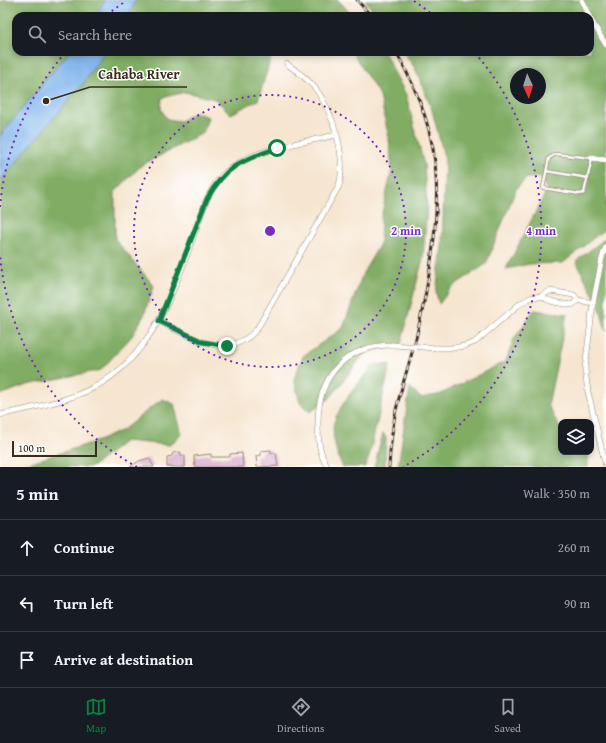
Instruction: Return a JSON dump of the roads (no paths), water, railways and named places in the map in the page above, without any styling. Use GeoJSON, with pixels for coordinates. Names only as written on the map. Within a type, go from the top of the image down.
{"type":"FeatureCollection","features":[{"type":"Feature","properties":{"kind":"street"},"geometry":{"type":"LineString","coordinates":[[582,0],[587,12]]}},
{"type":"Feature","properties":{"kind":"street"},"geometry":{"type":"LineString","coordinates":[[594,25],[606,45]]}},
{"type":"Feature","properties":{"kind":"street"},"geometry":{"type":"LineString","coordinates":[[159,321],[203,342],[214,345],[227,346],[248,339],[257,329],[339,186],[342,164],[336,135],[325,105],[315,88],[303,76],[287,64]]}},
{"type":"Feature","properties":{"kind":"street"},"geometry":{"type":"LineString","coordinates":[[0,415],[36,407],[93,388],[116,372],[135,356],[159,321],[207,199],[216,182],[227,171],[254,156],[277,148],[336,135]]}},
{"type":"Feature","properties":{"kind":"street"},"geometry":{"type":"LineString","coordinates":[[592,158],[606,160]]}},
{"type":"Feature","properties":{"kind":"street"},"geometry":{"type":"LineString","coordinates":[[606,246],[602,258],[593,303],[585,369],[588,392],[606,467]]}},
{"type":"Feature","properties":{"kind":"street"},"geometry":{"type":"LineString","coordinates":[[325,467],[320,453],[318,440],[321,395],[327,378],[343,361],[356,352],[369,347],[393,345],[436,348],[465,346],[475,342],[521,303],[550,291],[574,295],[578,300],[593,303]]}},
{"type":"Feature","properties":{"kind":"street"},"geometry":{"type":"LineString","coordinates":[[541,296],[550,302],[572,305],[578,300]]}},
{"type":"Feature","properties":{"kind":"lane"},"geometry":{"type":"LineString","coordinates":[[552,155],[592,158],[586,191],[580,194],[543,188],[549,158],[552,155]]}},
{"type":"Feature","properties":{"kind":"lane"},"geometry":{"type":"LineString","coordinates":[[546,170],[588,178]]}},
{"type":"Feature","properties":{"kind":"water"},"geometry":{"type":"Polygon","coordinates":[[[105,0],[136,0],[130,12],[98,12],[105,0]]]}},
{"type":"Feature","properties":{"kind":"water"},"geometry":{"type":"Polygon","coordinates":[[[66,56],[101,56],[84,82],[0,181],[0,136],[66,56]]]}},
{"type":"Feature","properties":{"kind":"railway"},"geometry":{"type":"LineString","coordinates":[[357,0],[368,12]]}},
{"type":"Feature","properties":{"kind":"railway"},"geometry":{"type":"LineString","coordinates":[[389,467],[393,424],[417,334],[429,275],[437,195],[435,159],[428,127],[411,81],[398,56]]}},
{"type":"Feature","properties":{"kind":"place","name":"Cahaba River"},"geometry":{"type":"Point","coordinates":[46,101]}}]}
